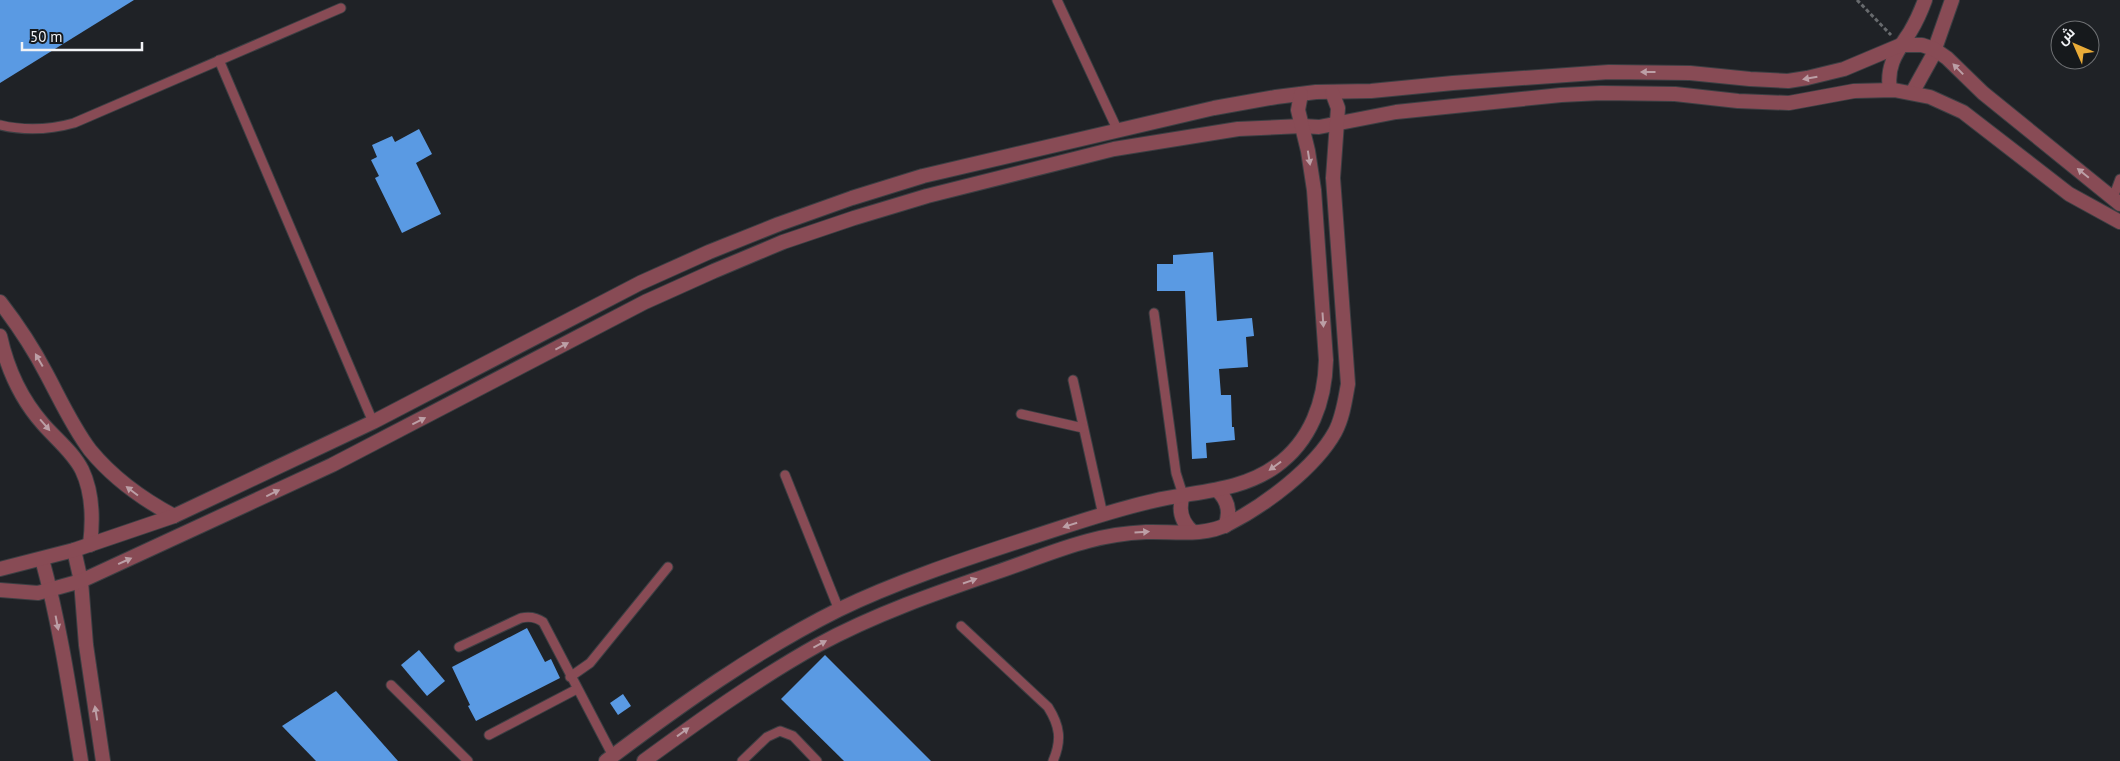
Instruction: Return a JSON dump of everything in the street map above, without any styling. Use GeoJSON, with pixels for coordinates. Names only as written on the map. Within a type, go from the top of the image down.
{"type":"FeatureCollection","features":[{"type":"Feature","properties":{"kind":"street"},"geometry":{"type":"LineString","coordinates":[[1890,90],[1890,67],[1900,45],[1915,23],[1925,0]]}},
{"type":"Feature","properties":{"kind":"street"},"geometry":{"type":"LineString","coordinates":[[1912,93],[1934,48],[1952,0]]}},
{"type":"Feature","properties":{"kind":"street"},"geometry":{"type":"LineString","coordinates":[[0,569],[74,550],[174,516],[373,422],[640,283],[709,252],[779,224],[852,198],[923,176],[1214,108],[1301,94],[1609,72],[1690,73],[1788,81],[1844,69],[1900,45],[1922,45],[1934,48],[1947,58],[1983,93],[2117,201]]}},
{"type":"Feature","properties":{"kind":"street"},"geometry":{"type":"LineString","coordinates":[[0,590],[25,594],[51,591],[81,581],[323,469],[472,394],[645,302],[783,242],[927,196],[1114,149],[1238,129],[1319,126],[1396,112],[1581,94],[1675,94],[1738,101],[1790,103],[1854,91],[1890,90],[1930,97],[1963,112],[2068,194],[2120,222]]}},
{"type":"Feature","properties":{"kind":"street"},"geometry":{"type":"LineString","coordinates":[[644,761],[757,681],[820,644],[885,614],[952,588],[1088,541],[1143,532],[1193,532],[1226,526],[1268,501],[1288,485],[1320,452],[1335,432],[1344,409],[1348,384],[1333,178],[1338,108],[1332,92]]}},
{"type":"Feature","properties":{"kind":"street"},"geometry":{"type":"LineString","coordinates":[[609,758],[728,675],[778,643],[838,610],[944,567],[1103,516],[1182,495],[1242,484],[1260,476],[1292,452],[1305,436],[1315,419],[1322,400],[1326,380],[1314,190],[1298,110],[1301,94]]}},
{"type":"Feature","properties":{"kind":"street"},"geometry":{"type":"LineString","coordinates":[[0,302],[31,346],[74,425],[102,464],[130,490],[174,516]]}},
{"type":"Feature","properties":{"kind":"street"},"geometry":{"type":"LineString","coordinates":[[0,336],[8,363],[22,394],[42,422],[74,457],[83,471],[92,517],[90,545]]}},
{"type":"Feature","properties":{"kind":"street"},"geometry":{"type":"LineString","coordinates":[[74,457],[90,449]]}},
{"type":"Feature","properties":{"kind":"street"},"geometry":{"type":"LineString","coordinates":[[1217,490],[1228,507],[1226,526]]}},
{"type":"Feature","properties":{"kind":"street"},"geometry":{"type":"LineString","coordinates":[[1182,495],[1181,515],[1188,528],[1193,532]]}},
{"type":"Feature","properties":{"kind":"street"},"geometry":{"type":"LineString","coordinates":[[74,550],[81,581],[86,645],[103,761]]}},
{"type":"Feature","properties":{"kind":"street"},"geometry":{"type":"LineString","coordinates":[[42,559],[51,591],[81,761]]}},
{"type":"Feature","properties":{"kind":"lane"},"geometry":{"type":"LineString","coordinates":[[1057,0],[1118,131]]}},
{"type":"Feature","properties":{"kind":"lane"},"geometry":{"type":"LineString","coordinates":[[0,125],[31,130],[59,127],[88,117],[341,8]]}},
{"type":"Feature","properties":{"kind":"lane"},"geometry":{"type":"LineString","coordinates":[[219,60],[373,422]]}},
{"type":"Feature","properties":{"kind":"lane"},"geometry":{"type":"LineString","coordinates":[[2117,201],[2120,178]]}},
{"type":"Feature","properties":{"kind":"lane"},"geometry":{"type":"LineString","coordinates":[[1154,313],[1176,473],[1182,495]]}},
{"type":"Feature","properties":{"kind":"lane"},"geometry":{"type":"LineString","coordinates":[[1073,380],[1103,516]]}},
{"type":"Feature","properties":{"kind":"lane"},"geometry":{"type":"LineString","coordinates":[[1021,414],[1084,428]]}},
{"type":"Feature","properties":{"kind":"lane"},"geometry":{"type":"LineString","coordinates":[[785,475],[838,610]]}},
{"type":"Feature","properties":{"kind":"lane"},"geometry":{"type":"LineString","coordinates":[[570,677],[590,663],[668,567]]}},
{"type":"Feature","properties":{"kind":"lane"},"geometry":{"type":"LineString","coordinates":[[459,648],[521,618],[529,616],[543,622],[609,758]]}},
{"type":"Feature","properties":{"kind":"lane"},"geometry":{"type":"LineString","coordinates":[[961,626],[1048,707],[1056,719],[1060,733],[1058,748],[1053,761]]}},
{"type":"Feature","properties":{"kind":"lane"},"geometry":{"type":"LineString","coordinates":[[391,685],[468,761]]}},
{"type":"Feature","properties":{"kind":"lane"},"geometry":{"type":"LineString","coordinates":[[489,735],[576,689]]}},
{"type":"Feature","properties":{"kind":"lane"},"geometry":{"type":"LineString","coordinates":[[742,761],[767,737],[780,731],[793,736],[817,761]]}},
{"type":"Feature","properties":{"kind":"path"},"geometry":{"type":"LineString","coordinates":[[1857,0],[1900,45]]}},
{"type":"Feature","properties":{"kind":"building"},"geometry":{"type":"Polygon","coordinates":[[[0,0],[134,0],[0,83],[0,0]]]}},
{"type":"Feature","properties":{"kind":"building"},"geometry":{"type":"Polygon","coordinates":[[[419,129],[432,154],[416,163],[441,214],[402,233],[375,178],[379,176],[371,160],[377,157],[372,145],[392,136],[395,142],[419,129]]]}},
{"type":"Feature","properties":{"kind":"building"},"geometry":{"type":"Polygon","coordinates":[[[1213,252],[1217,321],[1252,318],[1254,336],[1246,337],[1248,367],[1219,369],[1221,395],[1231,395],[1232,427],[1234,427],[1235,440],[1206,443],[1207,458],[1192,459],[1185,291],[1157,291],[1157,264],[1173,264],[1173,255],[1213,252]]]}},
{"type":"Feature","properties":{"kind":"building"},"geometry":{"type":"Polygon","coordinates":[[[527,628],[545,662],[551,659],[560,678],[476,721],[452,667],[527,628]]]}},
{"type":"Feature","properties":{"kind":"building"},"geometry":{"type":"Polygon","coordinates":[[[419,650],[445,681],[427,696],[401,665],[419,650]]]}},
{"type":"Feature","properties":{"kind":"building"},"geometry":{"type":"Polygon","coordinates":[[[825,655],[931,761],[844,761],[781,699],[825,655]]]}},
{"type":"Feature","properties":{"kind":"building"},"geometry":{"type":"Polygon","coordinates":[[[336,691],[398,761],[316,761],[282,726],[336,691]]]}},
{"type":"Feature","properties":{"kind":"building"},"geometry":{"type":"Polygon","coordinates":[[[623,694],[631,706],[618,715],[610,703],[623,694]]]}}]}
